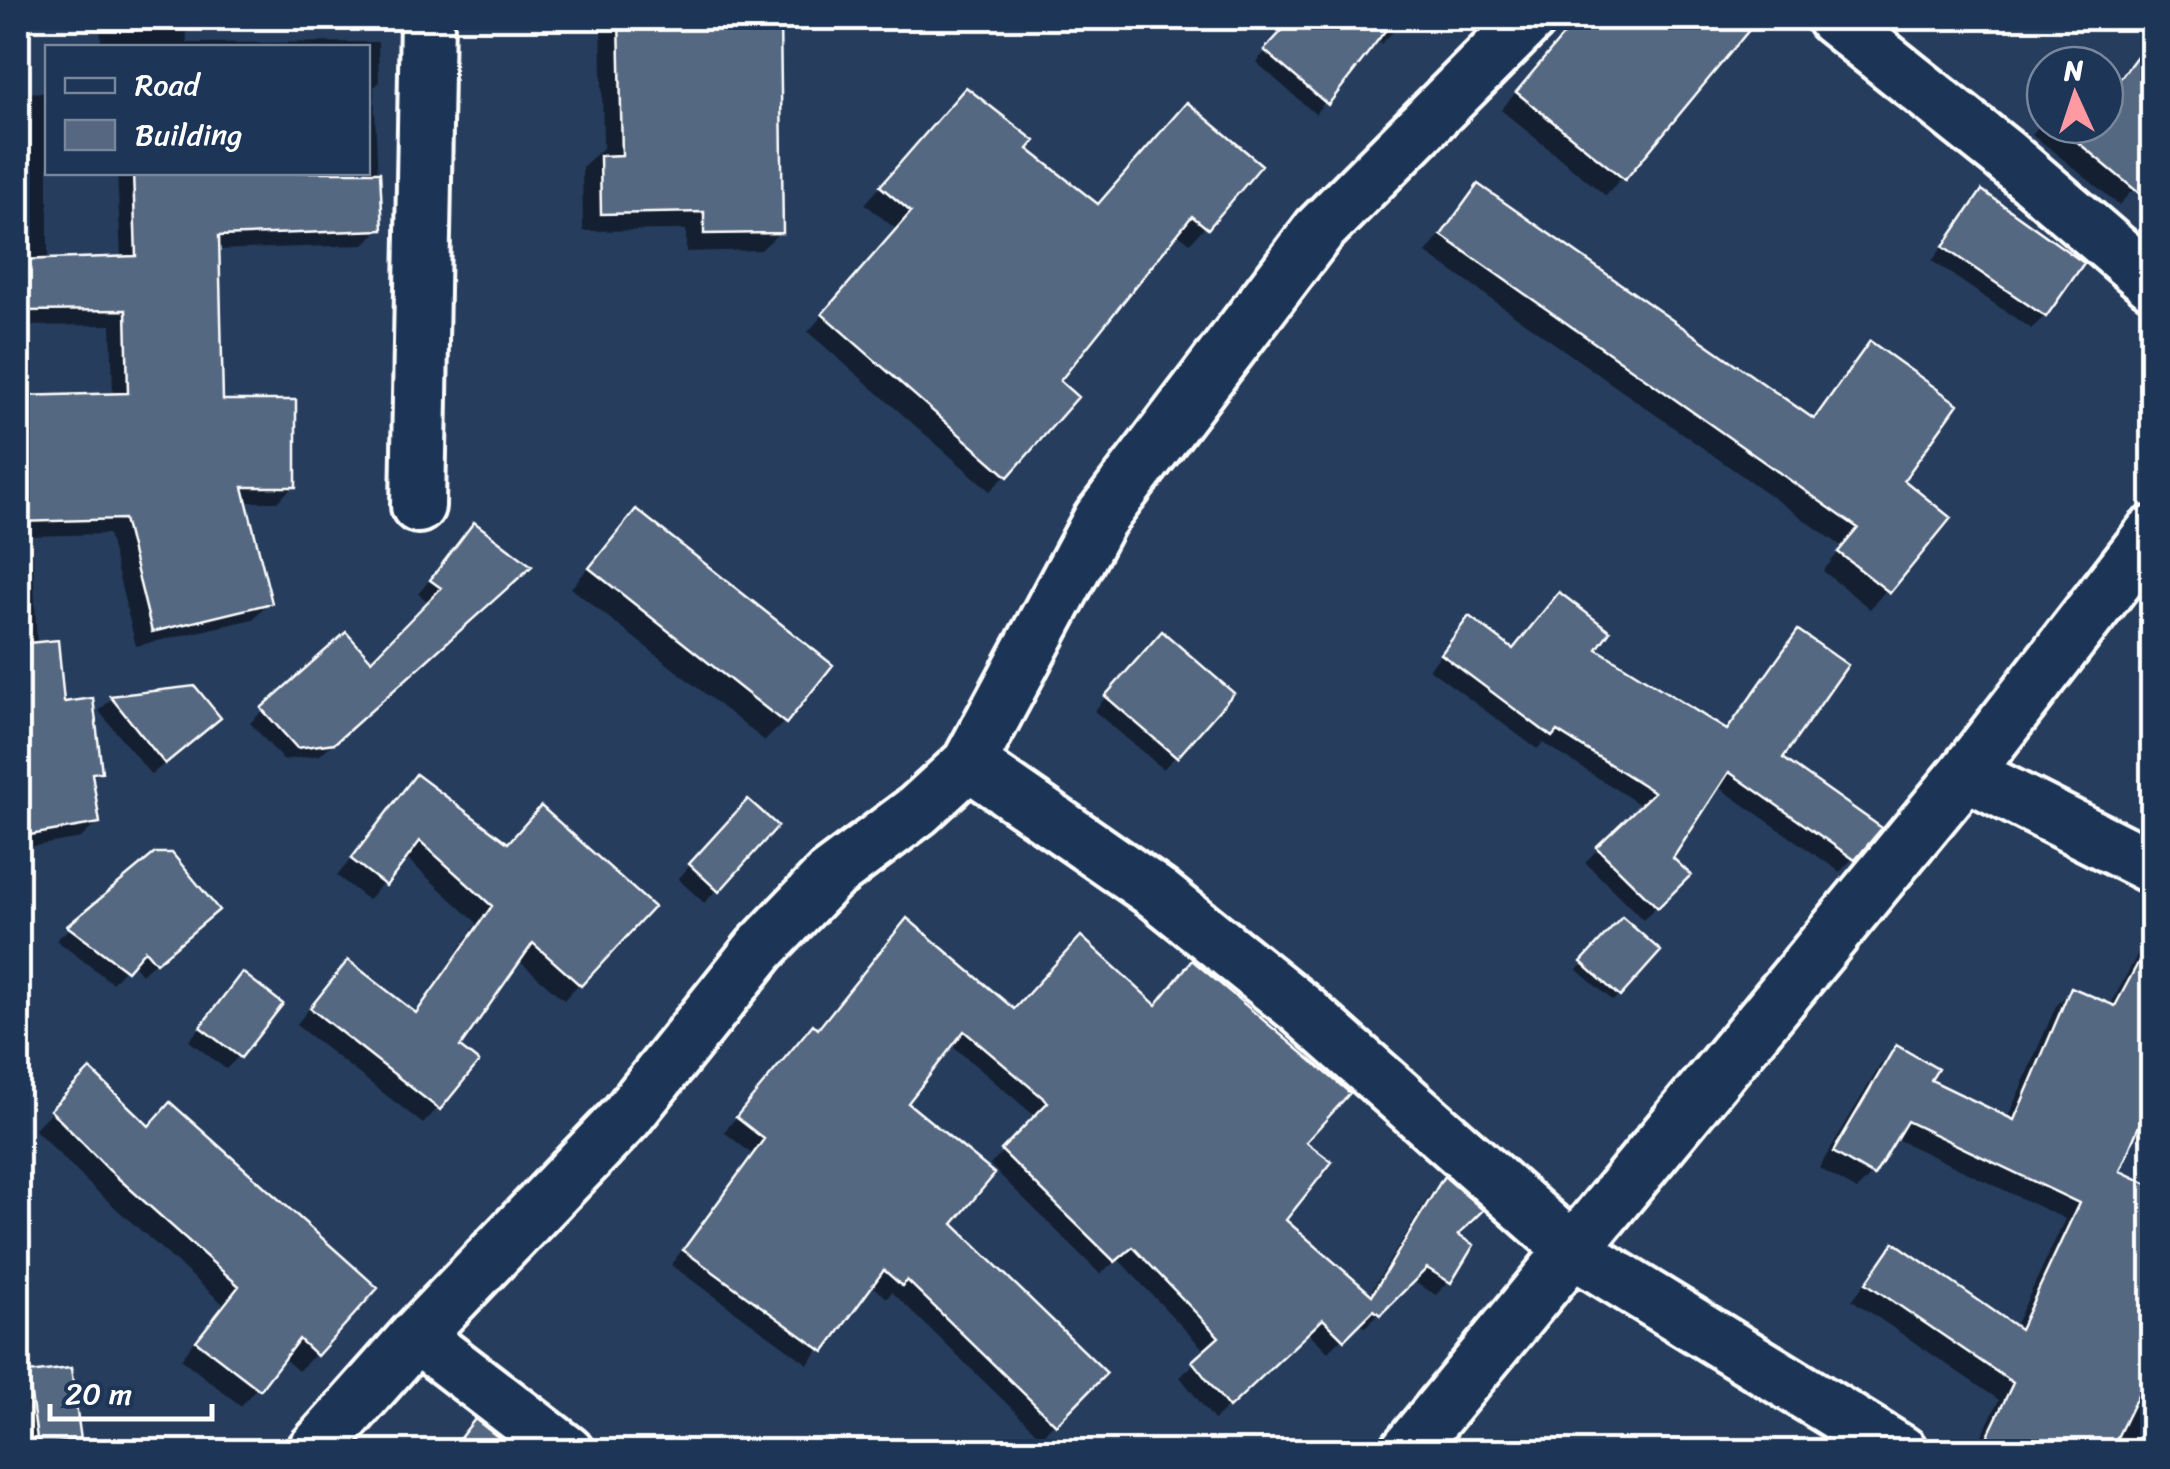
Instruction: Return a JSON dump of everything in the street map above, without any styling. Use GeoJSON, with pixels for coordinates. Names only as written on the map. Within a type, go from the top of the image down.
{"type":"FeatureCollection","features":[{"type":"Feature","properties":{"kind":"street"},"geometry":{"type":"LineString","coordinates":[[418,506],[427,18]]}},
{"type":"Feature","properties":{"kind":"street"},"geometry":{"type":"LineString","coordinates":[[314,1452],[416,1336],[626,1117],[760,949],[818,888],[969,763],[1100,519],[1318,230],[1530,18]]}},
{"type":"Feature","properties":{"kind":"street"},"geometry":{"type":"LineString","coordinates":[[1833,18],[2002,152],[2152,282]]}},
{"type":"Feature","properties":{"kind":"street"},"geometry":{"type":"LineString","coordinates":[[1406,1452],[1575,1252],[1966,772],[2152,534]]}},
{"type":"Feature","properties":{"kind":"street"},"geometry":{"type":"LineString","coordinates":[[969,763],[1158,894],[1301,1009],[1575,1252],[1901,1452]]}},
{"type":"Feature","properties":{"kind":"street"},"geometry":{"type":"LineString","coordinates":[[1966,772],[2152,867]]}},
{"type":"Feature","properties":{"kind":"street"},"geometry":{"type":"LineString","coordinates":[[416,1336],[567,1452]]}},
{"type":"Feature","properties":{"kind":"building"},"geometry":{"type":"Polygon","coordinates":[[[619,18],[780,18],[783,233],[704,234],[704,212],[601,214],[600,156],[622,155],[619,18]]]}},
{"type":"Feature","properties":{"kind":"building"},"geometry":{"type":"Polygon","coordinates":[[[1294,18],[1395,18],[1328,105],[1264,50],[1294,18]]]}},
{"type":"Feature","properties":{"kind":"building"},"geometry":{"type":"Polygon","coordinates":[[[1578,18],[1759,18],[1625,180],[1516,92],[1578,18]]]}},
{"type":"Feature","properties":{"kind":"building"},"geometry":{"type":"Polygon","coordinates":[[[2152,36],[2152,204],[2081,145],[2125,145],[2125,72],[2152,36]]]}},
{"type":"Feature","properties":{"kind":"building"},"geometry":{"type":"Polygon","coordinates":[[[966,87],[1035,141],[1028,149],[1098,204],[1187,102],[1262,165],[1208,229],[1192,216],[1060,381],[1078,397],[1008,477],[822,314],[911,212],[880,186],[966,87]]]}},
{"type":"Feature","properties":{"kind":"building"},"geometry":{"type":"Polygon","coordinates":[[[380,172],[383,230],[219,236],[223,400],[296,400],[296,487],[243,487],[272,603],[152,632],[124,519],[18,522],[18,396],[128,393],[126,310],[18,311],[18,260],[136,256],[133,175],[380,172]]]}},
{"type":"Feature","properties":{"kind":"building"},"geometry":{"type":"Polygon","coordinates":[[[1478,184],[1814,419],[1870,341],[1958,404],[1904,480],[1951,518],[1890,593],[1838,552],[1858,528],[1441,235],[1478,184]]]}},
{"type":"Feature","properties":{"kind":"building"},"geometry":{"type":"Polygon","coordinates":[[[1982,190],[2084,263],[2046,317],[1943,247],[1982,190]]]}},
{"type":"Feature","properties":{"kind":"building"},"geometry":{"type":"Polygon","coordinates":[[[636,509],[833,665],[786,724],[589,568],[636,509]]]}},
{"type":"Feature","properties":{"kind":"building"},"geometry":{"type":"Polygon","coordinates":[[[474,522],[532,566],[335,743],[297,748],[261,708],[346,632],[371,660],[441,588],[430,580],[474,522]]]}},
{"type":"Feature","properties":{"kind":"building"},"geometry":{"type":"Polygon","coordinates":[[[1559,592],[1610,631],[1597,649],[1727,730],[1798,630],[1848,665],[1783,758],[1882,828],[1855,860],[1729,772],[1673,858],[1691,875],[1658,908],[1596,847],[1654,792],[1557,731],[1552,737],[1441,654],[1469,616],[1513,649],[1559,592]]]}},
{"type":"Feature","properties":{"kind":"building"},"geometry":{"type":"Polygon","coordinates":[[[1162,631],[1234,693],[1177,758],[1105,696],[1162,631]]]}},
{"type":"Feature","properties":{"kind":"building"},"geometry":{"type":"Polygon","coordinates":[[[58,640],[64,702],[93,698],[102,772],[92,773],[100,823],[18,837],[18,644],[58,640]]]}},
{"type":"Feature","properties":{"kind":"building"},"geometry":{"type":"Polygon","coordinates":[[[195,686],[221,718],[165,764],[110,696],[195,686]]]}},
{"type":"Feature","properties":{"kind":"building"},"geometry":{"type":"Polygon","coordinates":[[[416,774],[508,843],[541,806],[654,907],[581,986],[533,943],[460,1047],[479,1062],[440,1110],[310,1008],[348,960],[416,1013],[492,906],[420,841],[386,886],[351,859],[416,774]]]}},
{"type":"Feature","properties":{"kind":"building"},"geometry":{"type":"Polygon","coordinates":[[[748,799],[778,826],[719,892],[689,864],[748,799]]]}},
{"type":"Feature","properties":{"kind":"building"},"geometry":{"type":"Polygon","coordinates":[[[155,853],[172,853],[219,910],[156,963],[145,950],[127,971],[67,926],[155,853]]]}},
{"type":"Feature","properties":{"kind":"building"},"geometry":{"type":"Polygon","coordinates":[[[1622,917],[1661,951],[1620,997],[1581,962],[1622,917]]]}},
{"type":"Feature","properties":{"kind":"building"},"geometry":{"type":"Polygon","coordinates":[[[907,918],[1014,1009],[1081,936],[1156,1005],[1192,960],[1350,1093],[1306,1142],[1332,1162],[1286,1220],[1372,1295],[1444,1176],[1483,1210],[1458,1235],[1474,1245],[1451,1283],[1427,1268],[1380,1315],[1374,1310],[1344,1340],[1323,1319],[1229,1408],[1192,1361],[1219,1337],[1133,1247],[1115,1262],[1001,1150],[1048,1102],[964,1031],[908,1103],[995,1174],[953,1224],[1107,1373],[1056,1425],[907,1280],[902,1286],[884,1270],[824,1352],[683,1250],[764,1139],[736,1117],[813,1024],[818,1029],[907,918]]]}},
{"type":"Feature","properties":{"kind":"building"},"geometry":{"type":"Polygon","coordinates":[[[2152,937],[2152,1095],[2120,1171],[2152,1186],[2152,1366],[2110,1452],[1980,1452],[2013,1383],[1866,1283],[1894,1242],[2020,1329],[2079,1203],[1907,1121],[1874,1176],[1833,1152],[1896,1045],[1938,1069],[1931,1080],[2014,1120],[2071,987],[2115,1006],[2152,937]]]}},
{"type":"Feature","properties":{"kind":"building"},"geometry":{"type":"Polygon","coordinates":[[[242,972],[283,1004],[241,1058],[200,1027],[242,972]]]}},
{"type":"Feature","properties":{"kind":"building"},"geometry":{"type":"Polygon","coordinates":[[[90,1069],[149,1126],[170,1102],[378,1288],[317,1356],[299,1339],[260,1390],[196,1341],[239,1286],[109,1170],[50,1110],[90,1069]]]}},
{"type":"Feature","properties":{"kind":"building"},"geometry":{"type":"Polygon","coordinates":[[[71,1368],[81,1440],[38,1446],[28,1373],[71,1368]]]}},
{"type":"Feature","properties":{"kind":"building"},"geometry":{"type":"Polygon","coordinates":[[[475,1419],[517,1452],[449,1452],[475,1419]]]}}]}
